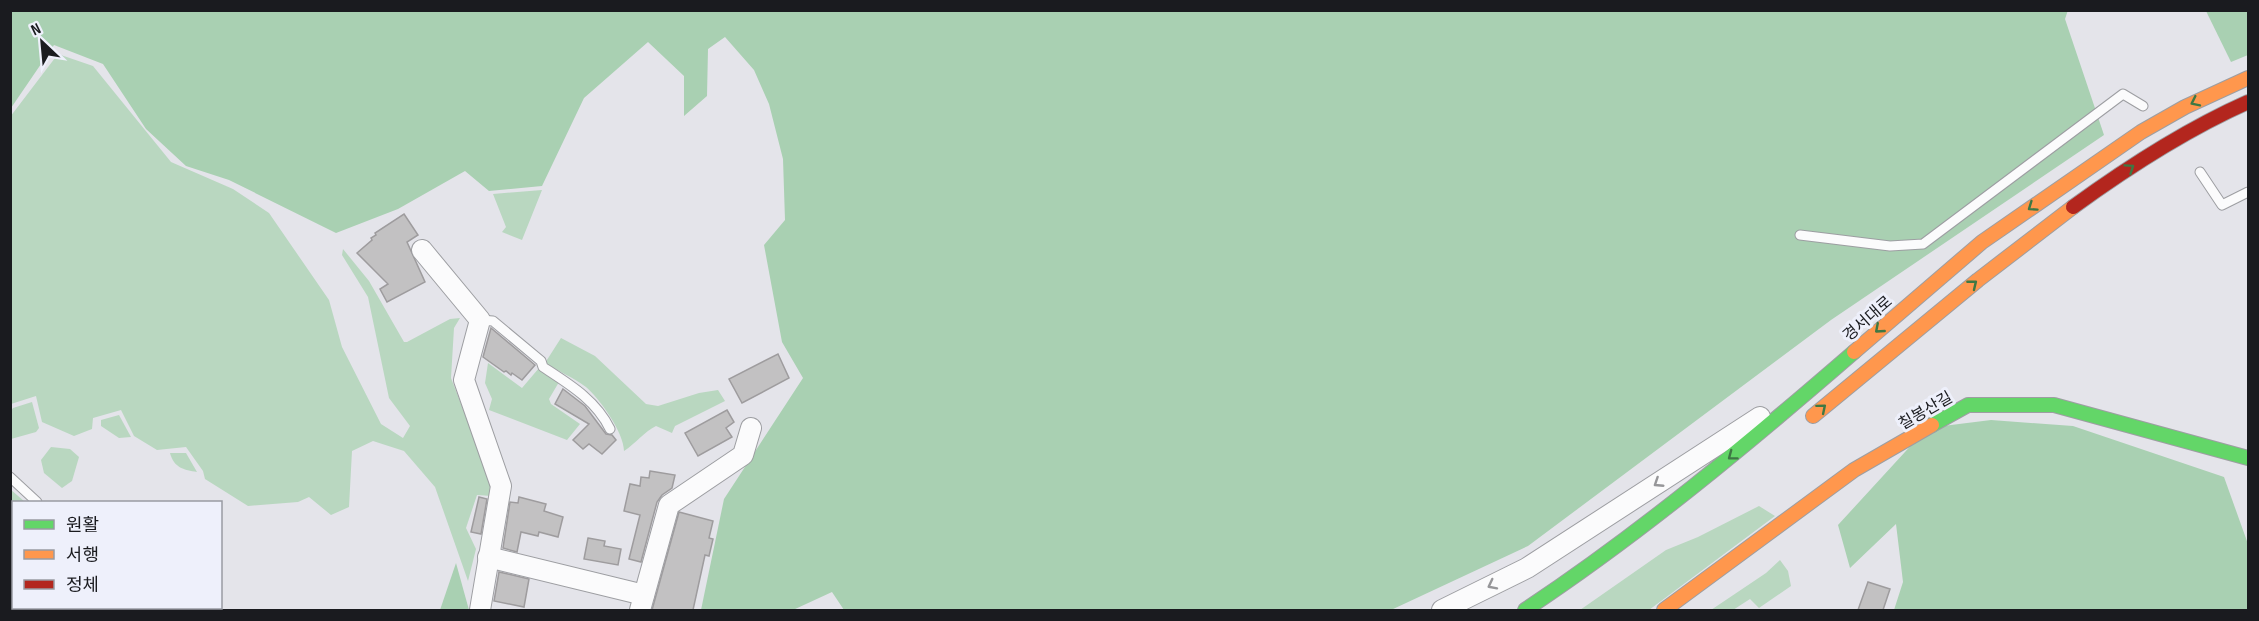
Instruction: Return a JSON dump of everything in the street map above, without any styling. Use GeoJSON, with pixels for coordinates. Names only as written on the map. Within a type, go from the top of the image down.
{"type":"FeatureCollection","features":[{"type":"Feature","properties":{"kind":"main road","name":"경서대로"},"geometry":{"type":"LineString","coordinates":[[1525,610],[1569,580],[1742,449],[1992,235],[2141,132],[2185,107],[2248,78]]}},
{"type":"Feature","properties":{"kind":"main road"},"geometry":{"type":"LineString","coordinates":[[1797,428],[2019,246],[2165,145],[2206,121],[2248,102]]}},
{"type":"Feature","properties":{"kind":"main road","name":"칠봉산길"},"geometry":{"type":"LineString","coordinates":[[1664,610],[1854,470],[1968,405],[2054,405],[2248,458]]}},
{"type":"Feature","properties":{"kind":"street"},"geometry":{"type":"LineString","coordinates":[[422,250],[480,320],[464,380],[501,486],[480,610]]}},
{"type":"Feature","properties":{"kind":"street"},"geometry":{"type":"LineString","coordinates":[[1442,610],[1527,568],[1831,372]]}},
{"type":"Feature","properties":{"kind":"street"},"geometry":{"type":"LineString","coordinates":[[488,556],[642,603],[669,505],[742,455],[751,428]]}},
{"type":"Feature","properties":{"kind":"lane"},"geometry":{"type":"LineString","coordinates":[[1800,235],[1890,246],[1923,244],[2123,94],[2143,106]]}},
{"type":"Feature","properties":{"kind":"lane"},"geometry":{"type":"LineString","coordinates":[[2200,172],[2222,205],[2248,192]]}},
{"type":"Feature","properties":{"kind":"lane"},"geometry":{"type":"LineString","coordinates":[[480,320],[493,321],[541,361],[543,367],[580,392],[604,418],[610,429]]}},
{"type":"Feature","properties":{"kind":"lane"},"geometry":{"type":"LineString","coordinates":[[10,477],[36,501]]}},
{"type":"Feature","properties":{"kind":"green space"},"geometry":{"type":"Polygon","coordinates":[[[11,10],[2068,10],[2065,19],[2104,135],[1831,320],[1528,546],[1391,610],[844,610],[832,592],[793,610],[701,610],[724,499],[803,378],[782,342],[764,245],[785,220],[783,159],[769,104],[754,70],[725,37],[708,49],[707,96],[684,116],[684,76],[648,42],[584,98],[542,186],[489,191],[465,171],[398,209],[336,233],[229,180],[186,166],[146,129],[103,64],[54,45],[11,108],[11,10]]]}},
{"type":"Feature","properties":{"kind":"green space"},"geometry":{"type":"Polygon","coordinates":[[[2206,11],[2248,11],[2248,55],[2231,62],[2206,11]]]}},
{"type":"Feature","properties":{"kind":"green space"},"geometry":{"type":"Polygon","coordinates":[[[58,54],[93,66],[171,162],[233,189],[269,213],[329,300],[342,347],[381,424],[403,438],[410,426],[389,398],[368,297],[342,255],[343,249],[369,281],[404,342],[450,319],[460,318],[454,328],[451,378],[492,484],[492,496],[477,495],[466,528],[476,549],[468,581],[435,487],[404,451],[373,441],[352,451],[349,507],[331,515],[309,497],[298,502],[248,506],[205,479],[203,471],[186,447],[157,450],[134,436],[121,410],[93,418],[92,429],[74,436],[42,422],[36,396],[11,404],[10,117],[58,54]]]}},
{"type":"Feature","properties":{"kind":"green space"},"geometry":{"type":"Polygon","coordinates":[[[542,190],[522,240],[502,232],[506,227],[493,194],[542,190]]]}},
{"type":"Feature","properties":{"kind":"green space"},"geometry":{"type":"Polygon","coordinates":[[[561,338],[595,356],[646,404],[658,406],[699,393],[718,390],[725,401],[675,426],[672,433],[656,426],[624,451],[616,426],[592,392],[545,363],[561,338]]]}},
{"type":"Feature","properties":{"kind":"green space"},"geometry":{"type":"Polygon","coordinates":[[[488,363],[522,388],[539,368],[559,382],[549,399],[551,404],[580,424],[567,440],[489,410],[492,399],[485,383],[488,363]]]}},
{"type":"Feature","properties":{"kind":"green space"},"geometry":{"type":"Polygon","coordinates":[[[32,402],[39,428],[36,432],[11,439],[11,411],[13,408],[32,402]]]}},
{"type":"Feature","properties":{"kind":"green space"},"geometry":{"type":"Polygon","coordinates":[[[119,415],[131,437],[119,438],[101,426],[101,420],[119,415]]]}},
{"type":"Feature","properties":{"kind":"green space"},"geometry":{"type":"Polygon","coordinates":[[[1991,420],[2073,426],[2224,477],[2248,544],[2248,610],[1894,610],[1903,582],[1896,524],[1850,568],[1838,525],[1927,428],[1991,420]]]}},
{"type":"Feature","properties":{"kind":"green space"},"geometry":{"type":"Polygon","coordinates":[[[51,447],[70,449],[79,457],[72,481],[62,488],[44,473],[41,460],[51,447]]]}},
{"type":"Feature","properties":{"kind":"green space"},"geometry":{"type":"Polygon","coordinates":[[[170,453],[186,453],[197,472],[180,467],[174,462],[170,453]]]}},
{"type":"Feature","properties":{"kind":"green space"},"geometry":{"type":"Polygon","coordinates":[[[10,489],[24,501],[12,501],[12,609],[104,610],[11,610],[10,489]]]}},
{"type":"Feature","properties":{"kind":"green space"},"geometry":{"type":"Polygon","coordinates":[[[1759,506],[1775,516],[1649,610],[1580,610],[1666,550],[1698,537],[1759,506]]]}},
{"type":"Feature","properties":{"kind":"green space"},"geometry":{"type":"Polygon","coordinates":[[[1780,560],[1788,571],[1791,586],[1759,608],[1750,599],[1733,610],[1711,610],[1766,573],[1780,560]]]}},
{"type":"Feature","properties":{"kind":"green space"},"geometry":{"type":"Polygon","coordinates":[[[456,563],[469,610],[440,610],[456,563]]]}},
{"type":"Feature","properties":{"kind":"building"},"geometry":{"type":"Polygon","coordinates":[[[404,214],[418,235],[407,242],[425,282],[387,302],[380,289],[388,284],[357,253],[372,240],[375,233],[404,214]]]}},
{"type":"Feature","properties":{"kind":"building"},"geometry":{"type":"Polygon","coordinates":[[[491,328],[535,365],[522,380],[512,373],[511,375],[504,372],[483,357],[491,328]]]}},
{"type":"Feature","properties":{"kind":"building"},"geometry":{"type":"Polygon","coordinates":[[[778,354],[789,378],[742,403],[729,379],[778,354]]]}},
{"type":"Feature","properties":{"kind":"building"},"geometry":{"type":"Polygon","coordinates":[[[563,389],[585,406],[606,434],[612,435],[616,440],[602,454],[589,444],[583,449],[573,440],[589,424],[555,404],[563,389]]]}},
{"type":"Feature","properties":{"kind":"building"},"geometry":{"type":"Polygon","coordinates":[[[727,410],[734,422],[726,428],[732,437],[698,456],[685,433],[727,410]]]}},
{"type":"Feature","properties":{"kind":"building"},"geometry":{"type":"Polygon","coordinates":[[[650,471],[675,475],[672,488],[657,502],[641,562],[629,559],[640,515],[624,511],[630,484],[640,486],[641,477],[649,478],[650,471]]]}},
{"type":"Feature","properties":{"kind":"building"},"geometry":{"type":"Polygon","coordinates":[[[479,497],[487,499],[481,534],[471,532],[479,497]]]}},
{"type":"Feature","properties":{"kind":"building"},"geometry":{"type":"Polygon","coordinates":[[[519,497],[546,504],[544,511],[563,517],[558,537],[539,532],[538,536],[521,532],[517,552],[503,548],[510,502],[518,503],[519,497]]]}},
{"type":"Feature","properties":{"kind":"building"},"geometry":{"type":"Polygon","coordinates":[[[679,512],[713,521],[709,538],[713,539],[709,556],[705,555],[693,610],[652,610],[679,512]]]}},
{"type":"Feature","properties":{"kind":"building"},"geometry":{"type":"Polygon","coordinates":[[[588,538],[605,541],[604,546],[621,549],[618,565],[584,559],[588,538]]]}},
{"type":"Feature","properties":{"kind":"building"},"geometry":{"type":"Polygon","coordinates":[[[499,572],[529,579],[524,607],[494,601],[499,572]]]}},
{"type":"Feature","properties":{"kind":"building"},"geometry":{"type":"Polygon","coordinates":[[[1868,582],[1890,589],[1883,610],[1858,610],[1868,582]]]}},
{"type":"Feature","properties":{"kind":"traffic: fast"},"geometry":{"type":"LineString","coordinates":[[1525,610],[1652,519],[1775,420],[1854,352]]}},
{"type":"Feature","properties":{"kind":"traffic: fast"},"geometry":{"type":"LineString","coordinates":[[1932,425],[1968,405],[2054,405],[2248,458]]}},
{"type":"Feature","properties":{"kind":"traffic: slow"},"geometry":{"type":"LineString","coordinates":[[1854,352],[1982,242],[2141,132],[2185,107],[2248,78]]}},
{"type":"Feature","properties":{"kind":"traffic: slow"},"geometry":{"type":"LineString","coordinates":[[1813,416],[1978,280],[2073,207]]}},
{"type":"Feature","properties":{"kind":"traffic: slow"},"geometry":{"type":"LineString","coordinates":[[1664,610],[1854,470],[1932,425]]}},
{"type":"Feature","properties":{"kind":"traffic: jam"},"geometry":{"type":"LineString","coordinates":[[2073,207],[2158,150],[2248,102]]}}]}
